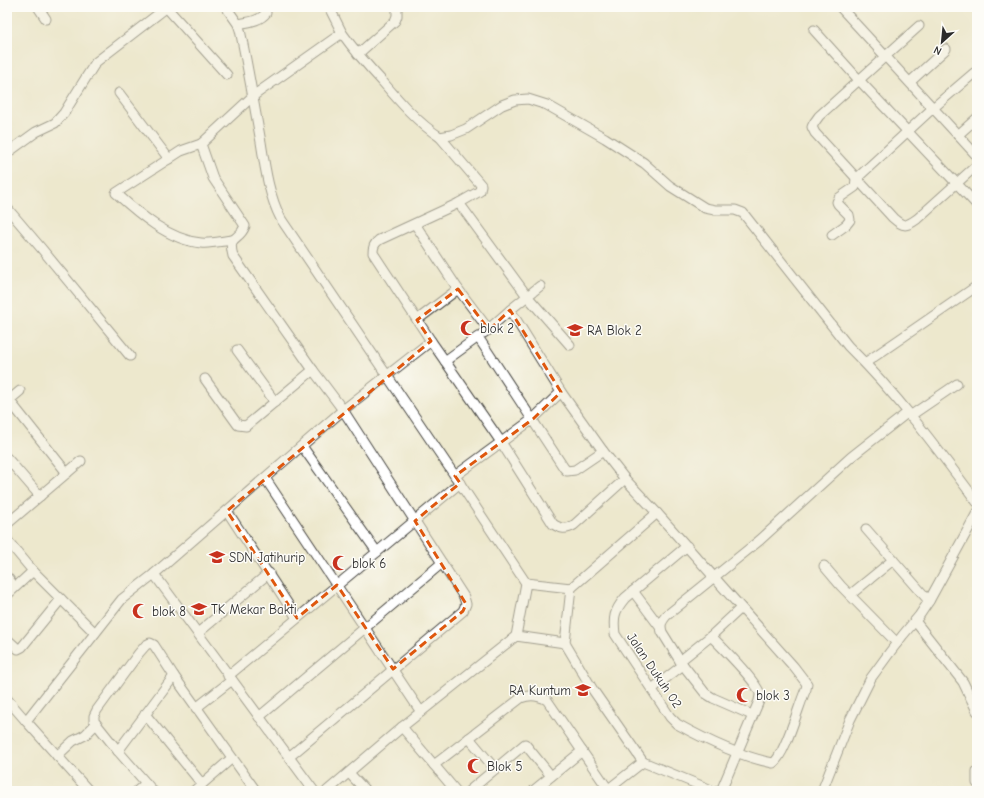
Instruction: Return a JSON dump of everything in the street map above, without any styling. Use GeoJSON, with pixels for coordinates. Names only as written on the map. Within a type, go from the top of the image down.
{"type":"FeatureCollection","features":[{"type":"Feature","properties":{"kind":"street"},"geometry":{"type":"LineString","coordinates":[[38,7],[46,19]]}},
{"type":"Feature","properties":{"kind":"street"},"geometry":{"type":"LineString","coordinates":[[7,153],[36,132],[55,123],[64,113],[96,62],[166,7],[227,75]]}},
{"type":"Feature","properties":{"kind":"street"},"geometry":{"type":"LineString","coordinates":[[226,7],[238,24],[253,96],[265,166],[275,209],[526,583],[516,636],[402,727],[327,791]]}},
{"type":"Feature","properties":{"kind":"street"},"geometry":{"type":"LineString","coordinates":[[238,24],[263,17],[266,13],[265,7]]}},
{"type":"Feature","properties":{"kind":"street"},"geometry":{"type":"LineString","coordinates":[[330,7],[342,33],[358,54],[429,131],[440,137],[481,185],[480,190],[460,203],[379,240],[374,245],[373,253],[431,341],[501,442],[553,524],[565,529],[574,525],[625,479]]}},
{"type":"Feature","properties":{"kind":"street"},"geometry":{"type":"LineString","coordinates":[[358,54],[396,21],[397,7]]}},
{"type":"Feature","properties":{"kind":"street"},"geometry":{"type":"LineString","coordinates":[[841,8],[977,156]]}},
{"type":"Feature","properties":{"kind":"street"},"geometry":{"type":"LineString","coordinates":[[919,26],[819,116],[812,127],[814,133],[893,218],[901,224],[907,225],[917,219],[977,165]]}},
{"type":"Feature","properties":{"kind":"street"},"geometry":{"type":"LineString","coordinates":[[814,30],[977,206]]}},
{"type":"Feature","properties":{"kind":"street"},"geometry":{"type":"LineString","coordinates":[[232,240],[201,243],[180,238],[148,221],[116,193],[181,151],[201,144],[253,96],[342,33]]}},
{"type":"Feature","properties":{"kind":"street"},"geometry":{"type":"LineString","coordinates":[[910,82],[946,49]]}},
{"type":"Feature","properties":{"kind":"street"},"geometry":{"type":"LineString","coordinates":[[832,235],[846,225],[850,220],[849,215],[837,202],[839,198],[855,187],[856,178],[974,73]]}},
{"type":"Feature","properties":{"kind":"street"},"geometry":{"type":"LineString","coordinates":[[119,93],[169,159]]}},
{"type":"Feature","properties":{"kind":"street"},"geometry":{"type":"LineString","coordinates":[[440,137],[451,136],[466,129],[502,105],[515,100],[528,99],[546,104],[580,123],[644,163],[670,186],[705,208],[715,210],[735,210],[743,213],[848,346],[866,364],[909,414],[977,502]]}},
{"type":"Feature","properties":{"kind":"street"},"geometry":{"type":"LineString","coordinates":[[958,135],[977,118]]}},
{"type":"Feature","properties":{"kind":"street"},"geometry":{"type":"LineString","coordinates":[[201,144],[213,178],[245,226],[244,230],[232,240],[230,246],[233,256],[343,410],[442,562],[464,597],[466,604],[463,610],[289,757]]}},
{"type":"Feature","properties":{"kind":"street"},"geometry":{"type":"LineString","coordinates":[[460,203],[527,296],[570,345]]}},
{"type":"Feature","properties":{"kind":"street"},"geometry":{"type":"LineString","coordinates":[[7,208],[130,356]]}},
{"type":"Feature","properties":{"kind":"street"},"geometry":{"type":"LineString","coordinates":[[415,224],[458,289],[489,330]]}},
{"type":"Feature","properties":{"kind":"street"},"geometry":{"type":"LineString","coordinates":[[446,361],[489,330],[510,310],[540,286]]}},
{"type":"Feature","properties":{"kind":"street"},"geometry":{"type":"LineString","coordinates":[[866,364],[977,286]]}},
{"type":"Feature","properties":{"kind":"street"},"geometry":{"type":"LineString","coordinates":[[417,320],[458,289]]}},
{"type":"Feature","properties":{"kind":"street"},"geometry":{"type":"LineString","coordinates":[[510,310],[561,392],[603,451],[625,479],[715,577],[741,608],[652,690]]}},
{"type":"Feature","properties":{"kind":"street"},"geometry":{"type":"LineString","coordinates":[[478,337],[567,471],[575,470],[603,451]]}},
{"type":"Feature","properties":{"kind":"street"},"geometry":{"type":"LineString","coordinates":[[26,721],[122,599],[154,574],[343,410],[431,341]]}},
{"type":"Feature","properties":{"kind":"street"},"geometry":{"type":"LineString","coordinates":[[237,350],[275,402]]}},
{"type":"Feature","properties":{"kind":"street"},"geometry":{"type":"LineString","coordinates":[[205,380],[238,426],[246,426],[314,370]]}},
{"type":"Feature","properties":{"kind":"street"},"geometry":{"type":"LineString","coordinates":[[660,627],[661,622],[666,616],[789,515],[851,457],[909,414],[957,384]]}},
{"type":"Feature","properties":{"kind":"street"},"geometry":{"type":"LineString","coordinates":[[20,391],[8,401],[67,473]]}},
{"type":"Feature","properties":{"kind":"street"},"geometry":{"type":"LineString","coordinates":[[196,708],[297,618],[415,521],[501,442],[533,419],[561,392]]}},
{"type":"Feature","properties":{"kind":"street"},"geometry":{"type":"LineString","coordinates":[[302,446],[377,552]]}},
{"type":"Feature","properties":{"kind":"street"},"geometry":{"type":"LineString","coordinates":[[7,458],[40,496]]}},
{"type":"Feature","properties":{"kind":"street"},"geometry":{"type":"LineString","coordinates":[[8,521],[81,461]]}},
{"type":"Feature","properties":{"kind":"street"},"geometry":{"type":"LineString","coordinates":[[265,478],[422,712]]}},
{"type":"Feature","properties":{"kind":"street"},"geometry":{"type":"LineString","coordinates":[[227,510],[297,618]]}},
{"type":"Feature","properties":{"kind":"street"},"geometry":{"type":"LineString","coordinates":[[657,513],[571,588],[565,643],[593,690],[643,762],[714,791]]}},
{"type":"Feature","properties":{"kind":"street"},"geometry":{"type":"LineString","coordinates":[[822,791],[850,720],[872,678],[929,601],[977,513]]}},
{"type":"Feature","properties":{"kind":"street"},"geometry":{"type":"LineString","coordinates":[[866,529],[929,601]]}},
{"type":"Feature","properties":{"kind":"street"},"geometry":{"type":"LineString","coordinates":[[7,540],[33,571],[95,633]]}},
{"type":"Feature","properties":{"kind":"street","name":"Jalan Dukuh 02"},"geometry":{"type":"LineString","coordinates":[[687,546],[633,591],[617,607],[614,623],[615,634],[670,717],[677,724],[737,751],[766,762],[773,763],[782,751],[807,684],[804,678],[741,608]]}},
{"type":"Feature","properties":{"kind":"street"},"geometry":{"type":"LineString","coordinates":[[850,595],[893,560]]}},
{"type":"Feature","properties":{"kind":"street"},"geometry":{"type":"LineString","coordinates":[[259,717],[442,562]]}},
{"type":"Feature","properties":{"kind":"street"},"geometry":{"type":"LineString","coordinates":[[824,566],[897,643]]}},
{"type":"Feature","properties":{"kind":"street"},"geometry":{"type":"LineString","coordinates":[[7,595],[33,571]]}},
{"type":"Feature","properties":{"kind":"street"},"geometry":{"type":"LineString","coordinates":[[198,633],[269,573]]}},
{"type":"Feature","properties":{"kind":"street"},"geometry":{"type":"LineString","coordinates":[[154,574],[314,791]]}},
{"type":"Feature","properties":{"kind":"street"},"geometry":{"type":"LineString","coordinates":[[7,577],[15,587]]}},
{"type":"Feature","properties":{"kind":"street"},"geometry":{"type":"LineString","coordinates":[[526,583],[571,588]]}},
{"type":"Feature","properties":{"kind":"street"},"geometry":{"type":"LineString","coordinates":[[633,591],[660,627],[665,639],[705,693],[752,715]]}},
{"type":"Feature","properties":{"kind":"street"},"geometry":{"type":"LineString","coordinates":[[7,639],[16,648],[18,649],[22,647],[61,599]]}},
{"type":"Feature","properties":{"kind":"street"},"geometry":{"type":"LineString","coordinates":[[915,621],[963,682],[977,712]]}},
{"type":"Feature","properties":{"kind":"street"},"geometry":{"type":"LineString","coordinates":[[516,636],[565,643]]}},
{"type":"Feature","properties":{"kind":"street"},"geometry":{"type":"LineString","coordinates":[[712,636],[752,680],[760,694],[721,791]]}},
{"type":"Feature","properties":{"kind":"street"},"geometry":{"type":"LineString","coordinates":[[153,791],[94,721],[94,716],[97,710],[146,645],[150,643],[154,645],[196,708],[256,791]]}},
{"type":"Feature","properties":{"kind":"street"},"geometry":{"type":"LineString","coordinates":[[118,751],[174,676]]}},
{"type":"Feature","properties":{"kind":"street"},"geometry":{"type":"LineString","coordinates":[[434,765],[521,698],[527,695],[534,695],[547,700],[607,790],[643,762]]}},
{"type":"Feature","properties":{"kind":"street"},"geometry":{"type":"LineString","coordinates":[[7,699],[88,791]]}},
{"type":"Feature","properties":{"kind":"street"},"geometry":{"type":"LineString","coordinates":[[145,714],[202,784]]}},
{"type":"Feature","properties":{"kind":"street"},"geometry":{"type":"LineString","coordinates":[[57,756],[73,741],[84,735],[96,724]]}},
{"type":"Feature","properties":{"kind":"street"},"geometry":{"type":"LineString","coordinates":[[402,727],[456,791]]}},
{"type":"Feature","properties":{"kind":"street"},"geometry":{"type":"LineString","coordinates":[[469,738],[495,769]]}},
{"type":"Feature","properties":{"kind":"street"},"geometry":{"type":"LineString","coordinates":[[469,791],[525,744],[551,776]]}},
{"type":"Feature","properties":{"kind":"street"},"geometry":{"type":"LineString","coordinates":[[533,791],[582,751]]}},
{"type":"Feature","properties":{"kind":"street"},"geometry":{"type":"LineString","coordinates":[[194,791],[232,758]]}},
{"type":"Feature","properties":{"kind":"street"},"geometry":{"type":"LineString","coordinates":[[977,771],[977,783]]}},
{"type":"Feature","properties":{"kind":"street"},"geometry":{"type":"LineString","coordinates":[[349,772],[366,791]]}},
{"type":"Feature","properties":{"kind":"street"},"geometry":{"type":"LineString","coordinates":[[137,791],[146,783]]}},
{"type":"Feature","properties":{"kind":"highlighted area"},"geometry":{"type":"Polygon","coordinates":[[[458,289],[489,330],[510,310],[561,392],[533,419],[455,476],[460,483],[415,521],[466,604],[463,611],[393,669],[337,585],[297,618],[227,511],[431,341],[417,320],[458,289]]]}},
{"type":"Feature","properties":{"kind":"place","name":"blok 2"},"geometry":{"type":"Point","coordinates":[468,328]}},
{"type":"Feature","properties":{"kind":"place","name":"RA Blok 2"},"geometry":{"type":"Point","coordinates":[575,330]}},
{"type":"Feature","properties":{"kind":"place","name":"SDN Jatihurip"},"geometry":{"type":"Point","coordinates":[217,557]}},
{"type":"Feature","properties":{"kind":"place","name":"blok 6"},"geometry":{"type":"Point","coordinates":[340,563]}},
{"type":"Feature","properties":{"kind":"place","name":"TK Mekar Bakti"},"geometry":{"type":"Point","coordinates":[199,609]}},
{"type":"Feature","properties":{"kind":"place","name":"blok 8"},"geometry":{"type":"Point","coordinates":[140,611]}},
{"type":"Feature","properties":{"kind":"place","name":"RA Kuntum"},"geometry":{"type":"Point","coordinates":[583,690]}},
{"type":"Feature","properties":{"kind":"place","name":"blok 3"},"geometry":{"type":"Point","coordinates":[744,695]}},
{"type":"Feature","properties":{"kind":"place","name":"Blok 5"},"geometry":{"type":"Point","coordinates":[475,766]}}]}
